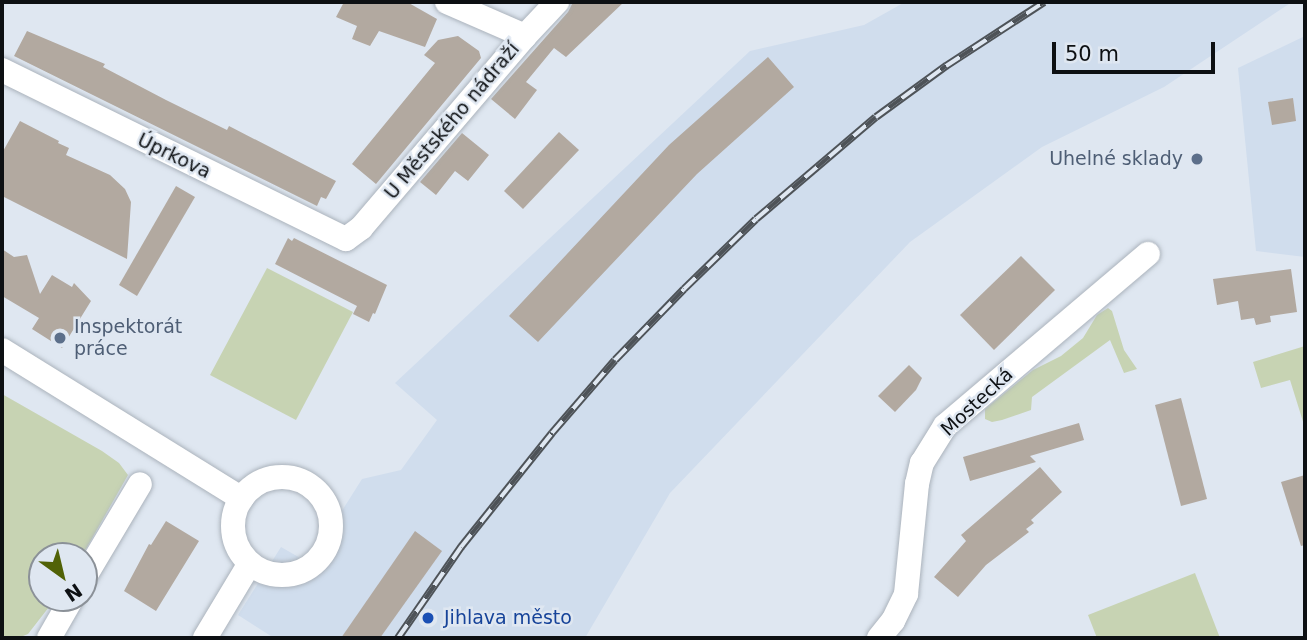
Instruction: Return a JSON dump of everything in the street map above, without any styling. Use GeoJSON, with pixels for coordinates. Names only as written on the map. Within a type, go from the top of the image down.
{"type":"FeatureCollection","features":[{"type":"Feature","properties":{"kind":"street"},"geometry":{"type":"LineString","coordinates":[[447,2],[525,36]]}},
{"type":"Feature","properties":{"kind":"street","name":"U Městského nádraží"},"geometry":{"type":"LineString","coordinates":[[346,239],[361,228],[525,36],[558,2]]}},
{"type":"Feature","properties":{"kind":"street","name":"Úprkova"},"geometry":{"type":"LineString","coordinates":[[2,70],[339,239],[346,239]]}},
{"type":"Feature","properties":{"kind":"street","name":"Mostecká"},"geometry":{"type":"LineString","coordinates":[[879,638],[906,594],[922,463],[945,426],[1148,254]]}},
{"type":"Feature","properties":{"kind":"street"},"geometry":{"type":"LineString","coordinates":[[2,350],[242,499]]}},
{"type":"Feature","properties":{"kind":"street"},"geometry":{"type":"LineString","coordinates":[[277,477],[293,478],[308,484],[320,495],[328,509],[331,524],[329,541],[310,566],[296,573],[280,575],[257,568],[240,551],[234,536],[234,519],[242,499],[261,482],[277,477]]}},
{"type":"Feature","properties":{"kind":"street"},"geometry":{"type":"LineString","coordinates":[[98,554],[140,484]]}},
{"type":"Feature","properties":{"kind":"street"},"geometry":{"type":"LineString","coordinates":[[211,630],[257,568]]}},
{"type":"Feature","properties":{"kind":"street"},"geometry":{"type":"LineString","coordinates":[[48,638],[64,612]]}},
{"type":"Feature","properties":{"kind":"shaded area"},"geometry":{"type":"Polygon","coordinates":[[[905,2],[1292,2],[1164,87],[1042,147],[910,242],[670,493],[585,638],[274,638],[238,615],[281,547],[309,563],[362,479],[401,470],[437,420],[395,383],[750,51],[864,25],[905,2]]]}},
{"type":"Feature","properties":{"kind":"shaded area"},"geometry":{"type":"Polygon","coordinates":[[[1305,36],[1305,257],[1256,251],[1238,68],[1305,36]]]}},
{"type":"Feature","properties":{"kind":"green space"},"geometry":{"type":"Polygon","coordinates":[[[267,268],[353,312],[296,420],[210,375],[267,268]]]}},
{"type":"Feature","properties":{"kind":"green space"},"geometry":{"type":"Polygon","coordinates":[[[1108,308],[1112,311],[1124,350],[1137,369],[1124,373],[1110,340],[1032,397],[1031,410],[992,422],[985,419],[985,409],[1033,370],[1061,356],[1083,338],[1097,315],[1108,308]]]}},
{"type":"Feature","properties":{"kind":"green space"},"geometry":{"type":"Polygon","coordinates":[[[1305,346],[1305,428],[1290,380],[1261,388],[1253,362],[1305,346]]]}},
{"type":"Feature","properties":{"kind":"green space"},"geometry":{"type":"Polygon","coordinates":[[[2,394],[102,451],[119,463],[128,475],[90,542],[28,542],[28,612],[45,612],[28,634],[18,638],[2,638],[2,394]]]}},
{"type":"Feature","properties":{"kind":"green space"},"geometry":{"type":"Polygon","coordinates":[[[1195,573],[1220,638],[1097,638],[1088,615],[1195,573]]]}},
{"type":"Feature","properties":{"kind":"building"},"geometry":{"type":"Polygon","coordinates":[[[344,2],[407,2],[437,19],[425,47],[379,31],[370,46],[352,39],[357,26],[336,17],[344,2]]]}},
{"type":"Feature","properties":{"kind":"building"},"geometry":{"type":"Polygon","coordinates":[[[573,2],[624,2],[566,57],[554,48],[526,82],[537,90],[515,119],[491,99],[568,12],[573,2]]]}},
{"type":"Feature","properties":{"kind":"building"},"geometry":{"type":"Polygon","coordinates":[[[27,31],[105,64],[103,67],[166,100],[227,130],[229,126],[336,181],[326,199],[321,197],[317,206],[14,56],[27,31]]]}},
{"type":"Feature","properties":{"kind":"building"},"geometry":{"type":"Polygon","coordinates":[[[458,36],[479,51],[481,58],[376,184],[352,164],[435,63],[424,55],[438,40],[458,36]]]}},
{"type":"Feature","properties":{"kind":"building"},"geometry":{"type":"Polygon","coordinates":[[[768,57],[794,87],[697,174],[538,342],[509,316],[669,145],[768,57]]]}},
{"type":"Feature","properties":{"kind":"building"},"geometry":{"type":"Polygon","coordinates":[[[1293,98],[1296,121],[1272,125],[1268,102],[1293,98]]]}},
{"type":"Feature","properties":{"kind":"building"},"geometry":{"type":"Polygon","coordinates":[[[20,121],[59,141],[58,143],[69,148],[66,155],[110,175],[125,189],[131,202],[127,259],[2,196],[2,153],[20,121]]]}},
{"type":"Feature","properties":{"kind":"building"},"geometry":{"type":"Polygon","coordinates":[[[559,132],[579,150],[523,209],[504,191],[559,132]]]}},
{"type":"Feature","properties":{"kind":"building"},"geometry":{"type":"Polygon","coordinates":[[[462,133],[489,155],[468,181],[455,171],[436,195],[420,182],[462,133]]]}},
{"type":"Feature","properties":{"kind":"building"},"geometry":{"type":"Polygon","coordinates":[[[176,186],[195,197],[137,296],[119,285],[176,186]]]}},
{"type":"Feature","properties":{"kind":"building"},"geometry":{"type":"Polygon","coordinates":[[[288,238],[292,241],[294,238],[387,285],[369,322],[353,314],[357,306],[275,264],[288,238]]]}},
{"type":"Feature","properties":{"kind":"building"},"geometry":{"type":"Polygon","coordinates":[[[2,249],[14,257],[27,255],[40,294],[52,275],[72,287],[74,283],[91,301],[62,348],[32,329],[39,318],[2,296],[2,249]]]}},
{"type":"Feature","properties":{"kind":"building"},"geometry":{"type":"Polygon","coordinates":[[[1021,256],[1055,290],[994,350],[960,315],[1021,256]]]}},
{"type":"Feature","properties":{"kind":"building"},"geometry":{"type":"Polygon","coordinates":[[[1291,269],[1297,312],[1270,316],[1271,322],[1256,325],[1254,318],[1241,320],[1238,301],[1217,305],[1213,279],[1291,269]]]}},
{"type":"Feature","properties":{"kind":"building"},"geometry":{"type":"Polygon","coordinates":[[[909,365],[922,378],[916,390],[895,412],[878,396],[909,365]]]}},
{"type":"Feature","properties":{"kind":"building"},"geometry":{"type":"Polygon","coordinates":[[[1181,398],[1207,499],[1181,506],[1155,405],[1181,398]]]}},
{"type":"Feature","properties":{"kind":"building"},"geometry":{"type":"Polygon","coordinates":[[[1079,423],[1084,440],[1030,456],[1036,462],[970,481],[963,457],[1079,423]]]}},
{"type":"Feature","properties":{"kind":"building"},"geometry":{"type":"Polygon","coordinates":[[[1040,467],[1062,492],[1031,520],[1034,523],[1026,529],[1029,532],[986,565],[958,597],[934,577],[966,541],[961,535],[1040,467]]]}},
{"type":"Feature","properties":{"kind":"building"},"geometry":{"type":"Polygon","coordinates":[[[1305,475],[1305,545],[1301,546],[1281,482],[1305,475]]]}},
{"type":"Feature","properties":{"kind":"building"},"geometry":{"type":"Polygon","coordinates":[[[166,521],[199,541],[156,611],[124,591],[149,544],[151,545],[166,521]]]}},
{"type":"Feature","properties":{"kind":"building"},"geometry":{"type":"Polygon","coordinates":[[[415,531],[442,551],[380,638],[341,638],[415,531]]]}},
{"type":"Feature","properties":{"kind":"railway"},"geometry":{"type":"LineString","coordinates":[[398,638],[461,547],[552,433],[615,360],[684,289],[756,219],[876,117],[946,66],[1044,2]]}},
{"type":"Feature","properties":{"kind":"place","name":"Uhelné sklady"},"geometry":{"type":"Point","coordinates":[1197,159]}},
{"type":"Feature","properties":{"kind":"place","name":"Inspektorát práce"},"geometry":{"type":"Point","coordinates":[60,338]}},
{"type":"Feature","properties":{"kind":"place","name":"Jihlava město"},"geometry":{"type":"Point","coordinates":[428,618]}}]}
